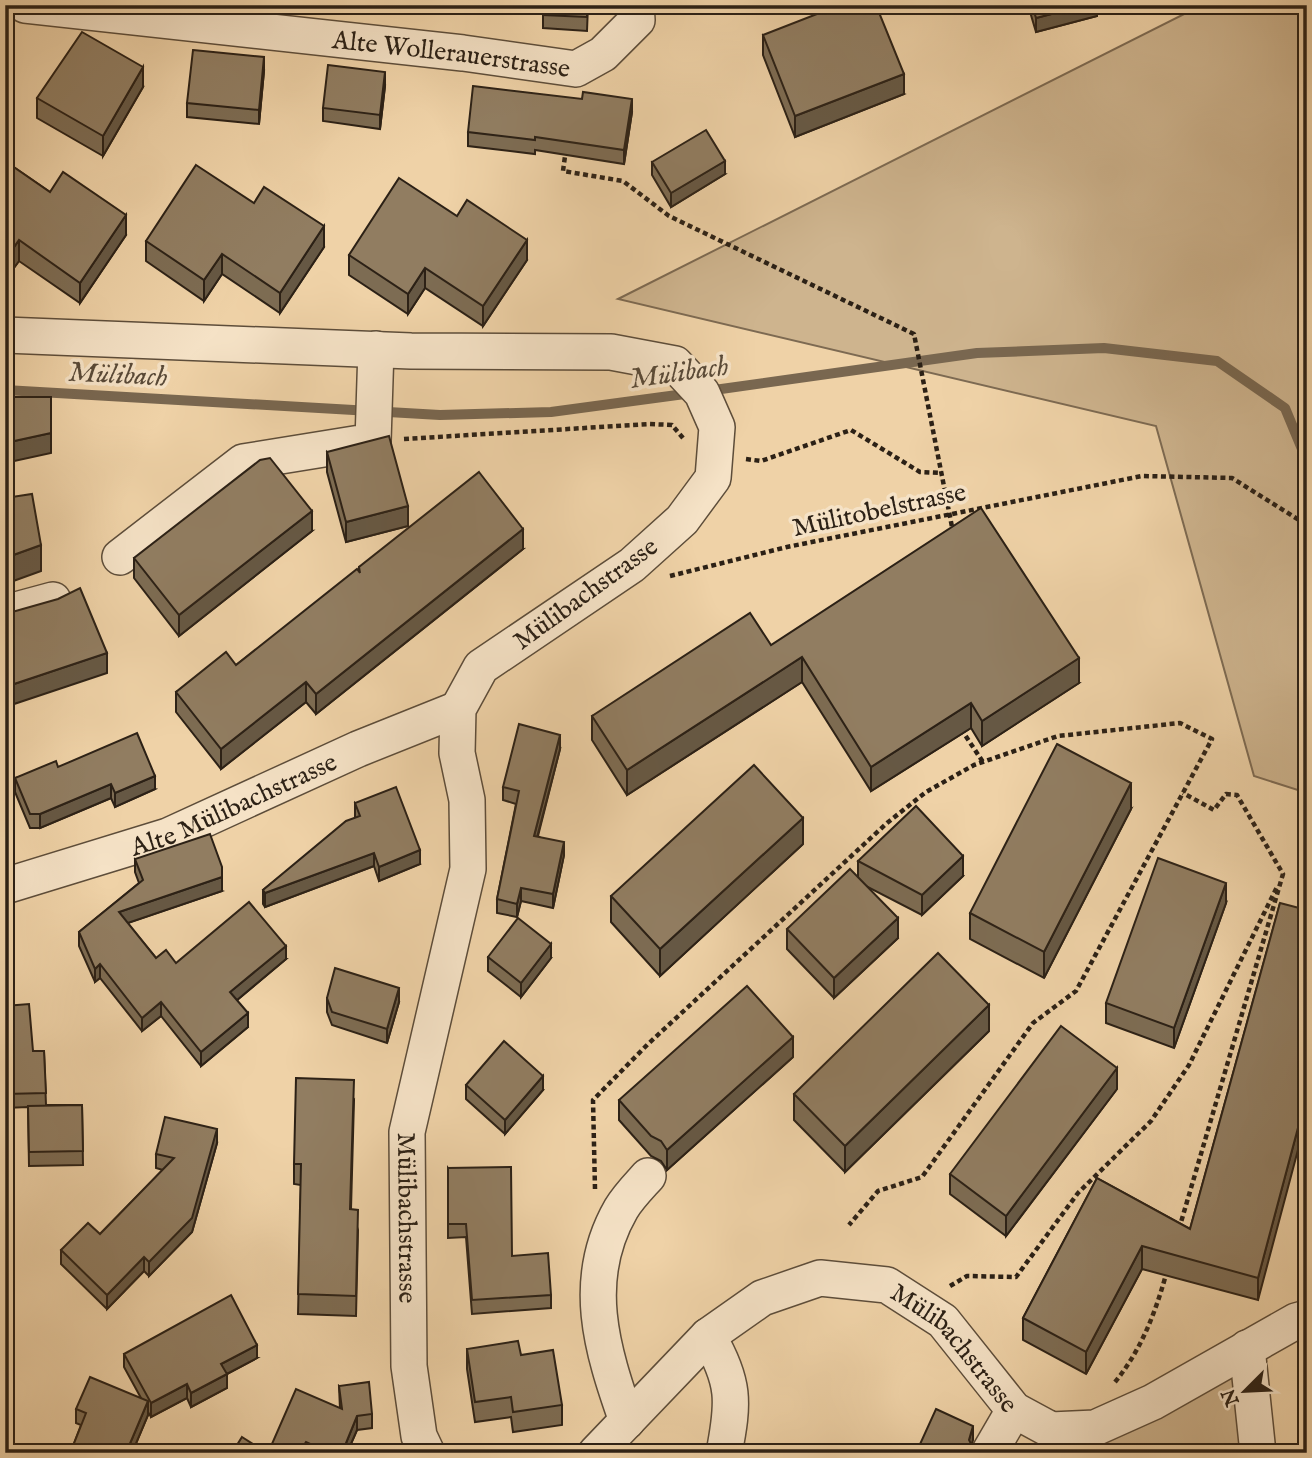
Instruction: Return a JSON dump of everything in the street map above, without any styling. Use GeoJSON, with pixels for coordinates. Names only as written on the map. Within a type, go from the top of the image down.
{"type":"FeatureCollection","features":[{"type":"Feature","properties":{"kind":"street","name":"Alte Wollerauerstrasse"},"geometry":{"type":"LineString","coordinates":[[25,5],[463,53],[576,69],[603,54],[637,20],[636,5]]}},
{"type":"Feature","properties":{"kind":"street"},"geometry":{"type":"LineString","coordinates":[[5,335],[376,349],[611,352],[675,364],[702,393],[706,442]]}},
{"type":"Feature","properties":{"kind":"street"},"geometry":{"type":"LineString","coordinates":[[120,557],[243,462],[373,441],[376,349]]}},
{"type":"Feature","properties":{"kind":"street","name":"Mülibachstrasse"},"geometry":{"type":"LineString","coordinates":[[427,1453],[419,1436],[409,1366],[407,1132],[468,869],[467,800],[457,753],[458,709],[481,667],[632,565],[682,520],[712,478],[706,442]]}},
{"type":"Feature","properties":{"kind":"street"},"geometry":{"type":"LineString","coordinates":[[5,613],[53,600]]}},
{"type":"Feature","properties":{"kind":"street","name":"Alte Mülibachstrasse"},"geometry":{"type":"LineString","coordinates":[[5,886],[168,836],[358,750],[458,709]]}},
{"type":"Feature","properties":{"kind":"street"},"geometry":{"type":"LineString","coordinates":[[627,1420],[604,1355],[597,1301],[604,1252],[621,1209],[648,1176]]}},
{"type":"Feature","properties":{"kind":"street","name":"Mülibachstrasse"},"geometry":{"type":"LineString","coordinates":[[596,1453],[708,1336],[762,1298],[820,1278],[887,1285],[943,1321],[1014,1410],[1051,1430],[1095,1428],[1153,1402],[1247,1348],[1307,1318]]}},
{"type":"Feature","properties":{"kind":"street"},"geometry":{"type":"LineString","coordinates":[[708,1336],[723,1362],[733,1408],[724,1453]]}},
{"type":"Feature","properties":{"kind":"street"},"geometry":{"type":"LineString","coordinates":[[1247,1348],[1258,1453]]}},
{"type":"Feature","properties":{"kind":"street"},"geometry":{"type":"LineString","coordinates":[[989,1453],[1014,1410]]}},
{"type":"Feature","properties":{"kind":"path"},"geometry":{"type":"LineString","coordinates":[[567,138],[563,171],[623,181],[669,216],[914,334],[954,538]]}},
{"type":"Feature","properties":{"kind":"path"},"geometry":{"type":"LineString","coordinates":[[373,441],[650,424],[672,425],[706,442],[761,460],[851,430],[920,472],[942,473]]}},
{"type":"Feature","properties":{"kind":"path","name":"Mülitobelstrasse"},"geometry":{"type":"LineString","coordinates":[[632,565],[646,582],[787,547],[1142,476],[1232,478],[1307,525]]}},
{"type":"Feature","properties":{"kind":"path"},"geometry":{"type":"LineString","coordinates":[[954,717],[983,762]]}},
{"type":"Feature","properties":{"kind":"path"},"geometry":{"type":"LineString","coordinates":[[595,1194],[593,1100],[648,1044],[887,823],[926,792],[983,762],[1058,736],[1180,723],[1212,739],[1076,992],[1033,1023],[922,1177],[878,1191],[849,1225]]}},
{"type":"Feature","properties":{"kind":"path"},"geometry":{"type":"LineString","coordinates":[[1177,1237],[1283,874],[1237,795],[1226,794],[1214,810],[1184,793]]}},
{"type":"Feature","properties":{"kind":"path"},"geometry":{"type":"LineString","coordinates":[[918,1305],[967,1276],[1016,1277],[1078,1193],[1151,1121],[1189,1065],[1283,874]]}},
{"type":"Feature","properties":{"kind":"path"},"geometry":{"type":"LineString","coordinates":[[1112,1386],[1130,1364],[1157,1309],[1170,1261]]}},
{"type":"Feature","properties":{"kind":"shaded area"},"geometry":{"type":"Polygon","coordinates":[[[1202,5],[1245,5],[1307,13],[1307,793],[1254,776],[1156,426],[618,299],[1202,5]]]}},
{"type":"Feature","properties":{"kind":"shaded area"},"geometry":{"type":"Polygon","coordinates":[[[1238,1353],[1256,1406],[1238,1453],[1043,1453],[1051,1430],[1238,1353]]]}},
{"type":"Feature","properties":{"kind":"building"},"geometry":{"type":"Polygon","coordinates":[[[543,5],[587,5],[587,17],[543,15],[543,5]]]}},
{"type":"Feature","properties":{"kind":"building"},"geometry":{"type":"Polygon","coordinates":[[[840,5],[876,5],[904,74],[795,116],[763,35],[840,5]]]}},
{"type":"Feature","properties":{"kind":"building"},"geometry":{"type":"Polygon","coordinates":[[[1032,5],[1086,5],[1036,18],[1032,5]]]}},
{"type":"Feature","properties":{"kind":"building"},"geometry":{"type":"Polygon","coordinates":[[[82,32],[143,67],[103,136],[37,98],[82,32]]]}},
{"type":"Feature","properties":{"kind":"building"},"geometry":{"type":"Polygon","coordinates":[[[193,50],[264,57],[259,110],[187,103],[193,50]]]}},
{"type":"Feature","properties":{"kind":"building"},"geometry":{"type":"Polygon","coordinates":[[[328,65],[385,72],[380,115],[323,108],[328,65]]]}},
{"type":"Feature","properties":{"kind":"building"},"geometry":{"type":"Polygon","coordinates":[[[473,86],[582,99],[583,92],[632,99],[624,150],[535,137],[535,140],[468,132],[473,86]]]}},
{"type":"Feature","properties":{"kind":"building"},"geometry":{"type":"Polygon","coordinates":[[[706,130],[725,161],[671,193],[652,162],[706,130]]]}},
{"type":"Feature","properties":{"kind":"building"},"geometry":{"type":"Polygon","coordinates":[[[5,161],[50,192],[63,172],[126,215],[80,283],[19,240],[5,260],[5,161]]]}},
{"type":"Feature","properties":{"kind":"building"},"geometry":{"type":"Polygon","coordinates":[[[196,165],[254,203],[264,187],[324,226],[280,293],[222,254],[204,280],[146,241],[196,165]]]}},
{"type":"Feature","properties":{"kind":"building"},"geometry":{"type":"Polygon","coordinates":[[[399,178],[457,216],[467,200],[527,240],[483,306],[425,268],[408,294],[349,255],[399,178]]]}},
{"type":"Feature","properties":{"kind":"building"},"geometry":{"type":"Polygon","coordinates":[[[5,397],[51,397],[51,433],[5,443],[5,397]]]}},
{"type":"Feature","properties":{"kind":"building"},"geometry":{"type":"Polygon","coordinates":[[[389,436],[408,506],[346,522],[327,452],[389,436]]]}},
{"type":"Feature","properties":{"kind":"building"},"geometry":{"type":"Polygon","coordinates":[[[270,458],[312,511],[179,615],[134,558],[260,460],[270,458]]]}},
{"type":"Feature","properties":{"kind":"building"},"geometry":{"type":"Polygon","coordinates":[[[479,472],[523,529],[316,694],[306,682],[221,749],[176,692],[226,652],[236,665],[357,569],[360,573],[359,567],[479,472]]]}},
{"type":"Feature","properties":{"kind":"building"},"geometry":{"type":"Polygon","coordinates":[[[32,494],[41,545],[5,558],[5,498],[32,494]]]}},
{"type":"Feature","properties":{"kind":"building"},"geometry":{"type":"Polygon","coordinates":[[[981,508],[1079,658],[982,721],[971,703],[871,767],[802,657],[627,770],[592,716],[750,613],[771,645],[981,508]]]}},
{"type":"Feature","properties":{"kind":"building"},"geometry":{"type":"Polygon","coordinates":[[[80,588],[107,653],[5,687],[5,614],[58,599],[80,588]]]}},
{"type":"Feature","properties":{"kind":"building"},"geometry":{"type":"Polygon","coordinates":[[[519,724],[560,735],[534,836],[564,842],[553,894],[521,888],[517,904],[497,899],[519,791],[503,787],[519,724]]]}},
{"type":"Feature","properties":{"kind":"building"},"geometry":{"type":"Polygon","coordinates":[[[137,733],[155,776],[115,793],[111,784],[40,814],[30,814],[15,778],[56,761],[58,767],[137,733]]]}},
{"type":"Feature","properties":{"kind":"building"},"geometry":{"type":"Polygon","coordinates":[[[1057,744],[1131,783],[1044,952],[970,913],[1057,744]]]}},
{"type":"Feature","properties":{"kind":"building"},"geometry":{"type":"Polygon","coordinates":[[[754,765],[803,818],[660,949],[611,896],[754,765]]]}},
{"type":"Feature","properties":{"kind":"building"},"geometry":{"type":"Polygon","coordinates":[[[396,787],[420,850],[379,867],[374,853],[265,893],[263,890],[346,821],[360,816],[355,803],[396,787]]]}},
{"type":"Feature","properties":{"kind":"building"},"geometry":{"type":"Polygon","coordinates":[[[916,806],[963,856],[922,895],[858,861],[916,806]]]}},
{"type":"Feature","properties":{"kind":"building"},"geometry":{"type":"Polygon","coordinates":[[[210,834],[222,867],[222,877],[119,912],[156,958],[166,950],[176,963],[249,902],[286,946],[230,992],[248,1013],[201,1052],[161,1002],[142,1018],[100,964],[95,969],[79,932],[143,880],[135,859],[210,834]]]}},
{"type":"Feature","properties":{"kind":"building"},"geometry":{"type":"Polygon","coordinates":[[[1158,858],[1226,883],[1174,1028],[1106,1003],[1158,858]]]}},
{"type":"Feature","properties":{"kind":"building"},"geometry":{"type":"Polygon","coordinates":[[[850,869],[898,918],[834,978],[787,929],[850,869]]]}},
{"type":"Feature","properties":{"kind":"building"},"geometry":{"type":"Polygon","coordinates":[[[1280,903],[1307,910],[1307,1094],[1258,1278],[1142,1246],[1086,1352],[1023,1318],[1097,1178],[1190,1229],[1280,903]]]}},
{"type":"Feature","properties":{"kind":"building"},"geometry":{"type":"Polygon","coordinates":[[[518,918],[551,944],[521,983],[488,957],[518,918]]]}},
{"type":"Feature","properties":{"kind":"building"},"geometry":{"type":"Polygon","coordinates":[[[938,953],[989,1005],[845,1146],[794,1094],[938,953]]]}},
{"type":"Feature","properties":{"kind":"building"},"geometry":{"type":"Polygon","coordinates":[[[335,968],[399,988],[387,1029],[332,1012],[327,998],[335,968]]]}},
{"type":"Feature","properties":{"kind":"building"},"geometry":{"type":"Polygon","coordinates":[[[747,986],[793,1037],[667,1150],[619,1100],[747,986]]]}},
{"type":"Feature","properties":{"kind":"building"},"geometry":{"type":"Polygon","coordinates":[[[29,1004],[33,1051],[44,1051],[46,1093],[5,1094],[5,1006],[29,1004]]]}},
{"type":"Feature","properties":{"kind":"building"},"geometry":{"type":"Polygon","coordinates":[[[1061,1026],[1117,1068],[1006,1216],[950,1174],[1061,1026]]]}},
{"type":"Feature","properties":{"kind":"building"},"geometry":{"type":"Polygon","coordinates":[[[504,1041],[543,1076],[505,1120],[466,1085],[504,1041]]]}},
{"type":"Feature","properties":{"kind":"building"},"geometry":{"type":"Polygon","coordinates":[[[296,1078],[354,1080],[350,1209],[358,1210],[356,1296],[298,1294],[301,1164],[294,1164],[296,1078]]]}},
{"type":"Feature","properties":{"kind":"building"},"geometry":{"type":"Polygon","coordinates":[[[82,1105],[83,1151],[29,1152],[28,1106],[82,1105]]]}},
{"type":"Feature","properties":{"kind":"building"},"geometry":{"type":"Polygon","coordinates":[[[165,1117],[217,1129],[192,1218],[149,1262],[144,1257],[107,1295],[61,1250],[88,1223],[100,1234],[174,1158],[156,1154],[165,1117]]]}},
{"type":"Feature","properties":{"kind":"building"},"geometry":{"type":"Polygon","coordinates":[[[511,1167],[512,1256],[548,1253],[551,1295],[472,1300],[466,1224],[448,1224],[448,1168],[511,1167]]]}},
{"type":"Feature","properties":{"kind":"building"},"geometry":{"type":"Polygon","coordinates":[[[231,1295],[257,1345],[221,1364],[227,1374],[191,1393],[187,1384],[151,1403],[124,1354],[231,1295]]]}},
{"type":"Feature","properties":{"kind":"building"},"geometry":{"type":"Polygon","coordinates":[[[518,1341],[521,1355],[553,1350],[562,1405],[513,1412],[511,1397],[475,1402],[467,1349],[518,1341]]]}},
{"type":"Feature","properties":{"kind":"building"},"geometry":{"type":"Polygon","coordinates":[[[90,1377],[148,1401],[126,1453],[90,1453],[73,1446],[86,1413],[76,1409],[90,1377]]]}},
{"type":"Feature","properties":{"kind":"building"},"geometry":{"type":"Polygon","coordinates":[[[369,1382],[372,1414],[357,1416],[342,1453],[330,1453],[306,1442],[299,1453],[268,1453],[296,1389],[342,1409],[339,1386],[369,1382]]]}},
{"type":"Feature","properties":{"kind":"building"},"geometry":{"type":"Polygon","coordinates":[[[1300,1400],[1307,1400],[1307,1452],[1305,1452],[1300,1400]]]}},
{"type":"Feature","properties":{"kind":"building"},"geometry":{"type":"Polygon","coordinates":[[[936,1409],[973,1426],[969,1440],[976,1453],[916,1453],[936,1409]]]}},
{"type":"Feature","properties":{"kind":"building"},"geometry":{"type":"Polygon","coordinates":[[[242,1437],[267,1453],[232,1453],[242,1437]]]}},
{"type":"Feature","properties":{"kind":"waterway","name":"Mülibach"},"geometry":{"type":"LineString","coordinates":[[707,391],[977,353],[1104,348],[1217,361],[1285,408],[1307,461]]}},
{"type":"Feature","properties":{"kind":"waterway","name":"Mülibach"},"geometry":{"type":"LineString","coordinates":[[5,390],[440,415],[551,412],[692,393]]}}]}
